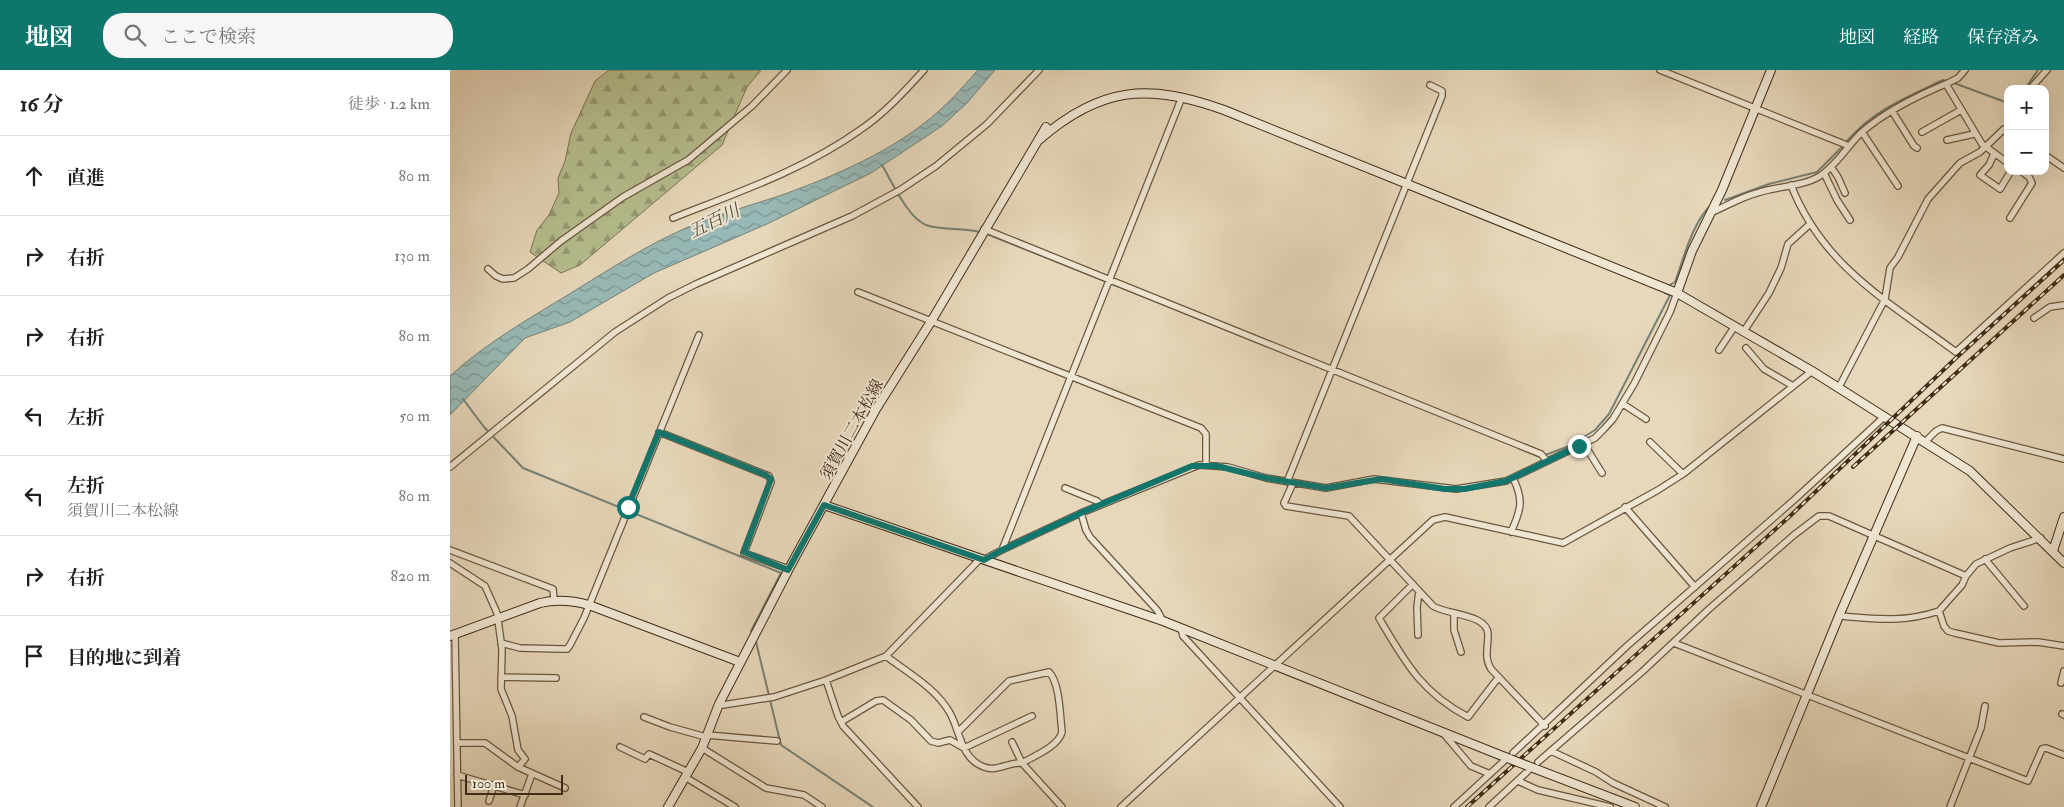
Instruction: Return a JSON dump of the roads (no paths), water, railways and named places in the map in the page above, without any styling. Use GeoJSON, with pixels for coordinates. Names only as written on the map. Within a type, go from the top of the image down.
{"type":"FeatureCollection","features":[{"type":"Feature","properties":{"kind":"street"},"geometry":{"type":"LineString","coordinates":[[488,269],[503,279],[514,278],[528,269],[561,241],[633,190],[688,160],[752,106],[787,70]]}},
{"type":"Feature","properties":{"kind":"street"},"geometry":{"type":"LineString","coordinates":[[673,218],[777,176],[838,144],[861,130],[924,70]]}},
{"type":"Feature","properties":{"kind":"street"},"geometry":{"type":"LineString","coordinates":[[450,467],[614,332],[642,313],[696,284],[852,216],[900,190],[936,166],[987,124],[1039,70]]}},
{"type":"Feature","properties":{"kind":"street"},"geometry":{"type":"LineString","coordinates":[[1660,70],[1849,146]]}},
{"type":"Feature","properties":{"kind":"street"},"geometry":{"type":"LineString","coordinates":[[719,704],[774,697],[826,680],[886,656],[982,560],[1081,513],[1192,466],[1206,465],[1228,468],[1326,488],[1381,479],[1456,489],[1496,484],[1513,478],[1584,444],[1600,434],[1613,419],[1670,312],[1692,251],[1712,212],[1771,70]]}},
{"type":"Feature","properties":{"kind":"street"},"geometry":{"type":"LineString","coordinates":[[1712,212],[1740,198],[1814,179],[1831,167],[1862,132],[1878,119],[1958,78],[1965,70]]}},
{"type":"Feature","properties":{"kind":"street"},"geometry":{"type":"LineString","coordinates":[[2034,85],[2047,70]]}},
{"type":"Feature","properties":{"kind":"street"},"geometry":{"type":"LineString","coordinates":[[1947,84],[1974,134],[1985,147],[2004,160]]}},
{"type":"Feature","properties":{"kind":"street"},"geometry":{"type":"LineString","coordinates":[[1430,85],[1442,91],[1442,96],[1332,371],[1290,482],[1284,503],[1286,506],[1346,514],[1353,518],[1433,606],[1454,614],[1478,619],[1486,626],[1489,633],[1486,661],[1498,678],[1545,726]]}},
{"type":"Feature","properties":{"kind":"street"},"geometry":{"type":"LineString","coordinates":[[1039,140],[1075,113],[1107,98],[1148,93],[1182,97],[1224,110],[1677,293],[1839,387],[1970,470],[2041,538],[2064,563]]}},
{"type":"Feature","properties":{"kind":"street"},"geometry":{"type":"LineString","coordinates":[[1002,550],[1182,97]]}},
{"type":"Feature","properties":{"kind":"street"},"geometry":{"type":"LineString","coordinates":[[1922,132],[1961,110]]}},
{"type":"Feature","properties":{"kind":"street"},"geometry":{"type":"LineString","coordinates":[[1892,111],[1917,148]]}},
{"type":"Feature","properties":{"kind":"street","name":"須賀川二本松線"},"geometry":{"type":"LineString","coordinates":[[668,807],[702,748],[719,704],[788,570],[876,409],[932,320],[984,229],[1046,127]]}},
{"type":"Feature","properties":{"kind":"street"},"geometry":{"type":"LineString","coordinates":[[1862,132],[1898,186]]}},
{"type":"Feature","properties":{"kind":"street"},"geometry":{"type":"LineString","coordinates":[[1839,387],[1885,299],[1890,268],[1898,257],[1928,199],[1960,163],[1980,152],[2004,132]]}},
{"type":"Feature","properties":{"kind":"street"},"geometry":{"type":"LineString","coordinates":[[1947,140],[1974,134]]}},
{"type":"Feature","properties":{"kind":"street"},"geometry":{"type":"LineString","coordinates":[[1994,154],[1989,165],[1980,175],[2000,189],[2009,175]]}},
{"type":"Feature","properties":{"kind":"street"},"geometry":{"type":"LineString","coordinates":[[2049,158],[2064,168]]}},
{"type":"Feature","properties":{"kind":"street"},"geometry":{"type":"LineString","coordinates":[[1831,167],[1845,193]]}},
{"type":"Feature","properties":{"kind":"street"},"geometry":{"type":"LineString","coordinates":[[1824,173],[1837,200],[1850,220]]}},
{"type":"Feature","properties":{"kind":"street"},"geometry":{"type":"LineString","coordinates":[[2010,218],[2032,183],[2031,175]]}},
{"type":"Feature","properties":{"kind":"street"},"geometry":{"type":"LineString","coordinates":[[1791,185],[1810,224],[1840,262],[1885,299],[1956,352],[2064,253]]}},
{"type":"Feature","properties":{"kind":"street"},"geometry":{"type":"LineString","coordinates":[[1744,331],[1769,293],[1781,268],[1788,244],[1810,224]]}},
{"type":"Feature","properties":{"kind":"street"},"geometry":{"type":"LineString","coordinates":[[984,229],[1541,454],[1547,461]]}},
{"type":"Feature","properties":{"kind":"street"},"geometry":{"type":"LineString","coordinates":[[858,292],[1201,428],[1206,434],[1206,465]]}},
{"type":"Feature","properties":{"kind":"street"},"geometry":{"type":"LineString","coordinates":[[2034,318],[2050,307],[2064,305]]}},
{"type":"Feature","properties":{"kind":"street"},"geometry":{"type":"LineString","coordinates":[[1719,350],[1735,326]]}},
{"type":"Feature","properties":{"kind":"street"},"geometry":{"type":"LineString","coordinates":[[501,643],[520,648],[567,649],[584,618],[699,335]]}},
{"type":"Feature","properties":{"kind":"street"},"geometry":{"type":"LineString","coordinates":[[1746,348],[1764,369],[1793,386]]}},
{"type":"Feature","properties":{"kind":"street"},"geometry":{"type":"LineString","coordinates":[[1121,807],[1433,520],[1439,517],[1563,543],[1683,474],[1812,371]]}},
{"type":"Feature","properties":{"kind":"street"},"geometry":{"type":"LineString","coordinates":[[1622,404],[1646,419]]}},
{"type":"Feature","properties":{"kind":"street"},"geometry":{"type":"LineString","coordinates":[[1454,807],[1545,726],[1627,646],[1794,500],[1884,416]]}},
{"type":"Feature","properties":{"kind":"street"},"geometry":{"type":"LineString","coordinates":[[1926,441],[1942,428],[2064,459]]}},
{"type":"Feature","properties":{"kind":"street"},"geometry":{"type":"LineString","coordinates":[[659,432],[769,476],[771,482],[744,552],[788,570]]}},
{"type":"Feature","properties":{"kind":"street"},"geometry":{"type":"LineString","coordinates":[[1761,807],[1873,535],[1917,436]]}},
{"type":"Feature","properties":{"kind":"street"},"geometry":{"type":"LineString","coordinates":[[1650,442],[1683,474]]}},
{"type":"Feature","properties":{"kind":"street"},"geometry":{"type":"LineString","coordinates":[[1584,444],[1602,473]]}},
{"type":"Feature","properties":{"kind":"street"},"geometry":{"type":"LineString","coordinates":[[1511,532],[1521,509],[1520,495],[1513,478]]}},
{"type":"Feature","properties":{"kind":"street"},"geometry":{"type":"LineString","coordinates":[[1065,488],[1097,501],[1101,505]]}},
{"type":"Feature","properties":{"kind":"street"},"geometry":{"type":"LineString","coordinates":[[824,505],[1163,621],[1509,758],[1528,768],[1623,805],[1634,807]]}},
{"type":"Feature","properties":{"kind":"street"},"geometry":{"type":"LineString","coordinates":[[1625,508],[1695,587]]}},
{"type":"Feature","properties":{"kind":"street"},"geometry":{"type":"LineString","coordinates":[[1081,513],[1090,537],[1157,610],[1163,621]]}},
{"type":"Feature","properties":{"kind":"street"},"geometry":{"type":"LineString","coordinates":[[1538,762],[1674,644],[1709,609],[1794,535],[1819,516],[1829,516],[1966,576]]}},
{"type":"Feature","properties":{"kind":"street"},"geometry":{"type":"LineString","coordinates":[[2053,551],[2064,518]]}},
{"type":"Feature","properties":{"kind":"street"},"geometry":{"type":"LineString","coordinates":[[1839,616],[1904,620],[1939,611],[1962,585],[1966,576],[1976,564],[2010,548],[2041,538]]}},
{"type":"Feature","properties":{"kind":"street"},"geometry":{"type":"LineString","coordinates":[[450,550],[553,589],[554,599]]}},
{"type":"Feature","properties":{"kind":"street"},"geometry":{"type":"LineString","coordinates":[[1984,559],[2024,606]]}},
{"type":"Feature","properties":{"kind":"street"},"geometry":{"type":"LineString","coordinates":[[450,563],[484,586],[497,612],[501,643],[501,690],[512,716],[518,750],[526,758],[518,767]]}},
{"type":"Feature","properties":{"kind":"street"},"geometry":{"type":"LineString","coordinates":[[1413,584],[1379,618],[1408,668],[1415,676],[1436,697],[1468,717],[1498,678]]}},
{"type":"Feature","properties":{"kind":"street"},"geometry":{"type":"LineString","coordinates":[[1418,636],[1417,607],[1419,591]]}},
{"type":"Feature","properties":{"kind":"street"},"geometry":{"type":"LineString","coordinates":[[458,807],[453,636],[525,607],[554,599],[589,605],[740,662]]}},
{"type":"Feature","properties":{"kind":"street"},"geometry":{"type":"LineString","coordinates":[[1939,611],[1944,626],[1948,631],[1955,633],[1999,643],[2038,642],[2064,646]]}},
{"type":"Feature","properties":{"kind":"street"},"geometry":{"type":"LineString","coordinates":[[1454,614],[1454,630],[1461,652]]}},
{"type":"Feature","properties":{"kind":"street"},"geometry":{"type":"LineString","coordinates":[[1181,628],[1183,636],[1340,807]]}},
{"type":"Feature","properties":{"kind":"street"},"geometry":{"type":"LineString","coordinates":[[1674,644],[2028,781],[2042,749],[2046,748],[2064,755]]}},
{"type":"Feature","properties":{"kind":"street"},"geometry":{"type":"LineString","coordinates":[[886,656],[930,689],[941,700],[950,713],[964,748],[973,760],[988,768],[996,769],[1022,763],[1050,746],[1062,734],[1057,690],[1053,677],[1049,672],[1009,681],[958,732]]}},
{"type":"Feature","properties":{"kind":"street"},"geometry":{"type":"LineString","coordinates":[[2061,683],[2064,671]]}},
{"type":"Feature","properties":{"kind":"street"},"geometry":{"type":"LineString","coordinates":[[501,677],[556,678]]}},
{"type":"Feature","properties":{"kind":"street"},"geometry":{"type":"LineString","coordinates":[[826,680],[841,722],[918,807]]}},
{"type":"Feature","properties":{"kind":"street"},"geometry":{"type":"LineString","coordinates":[[841,722],[880,699],[911,720],[931,741],[938,743],[950,740],[964,748]]}},
{"type":"Feature","properties":{"kind":"street"},"geometry":{"type":"LineString","coordinates":[[1950,807],[1981,728],[1985,706]]}},
{"type":"Feature","properties":{"kind":"street"},"geometry":{"type":"LineString","coordinates":[[964,748],[1032,716]]}},
{"type":"Feature","properties":{"kind":"street"},"geometry":{"type":"LineString","coordinates":[[644,717],[670,727],[706,736],[777,741]]}},
{"type":"Feature","properties":{"kind":"street"},"geometry":{"type":"LineString","coordinates":[[1442,732],[1471,766],[1490,774]]}},
{"type":"Feature","properties":{"kind":"street"},"geometry":{"type":"LineString","coordinates":[[1012,742],[1022,763],[1062,807]]}},
{"type":"Feature","properties":{"kind":"street"},"geometry":{"type":"LineString","coordinates":[[457,743],[485,743],[518,767],[564,788]]}},
{"type":"Feature","properties":{"kind":"street"},"geometry":{"type":"LineString","coordinates":[[620,748],[645,759],[649,754],[686,774],[735,807]]}},
{"type":"Feature","properties":{"kind":"street"},"geometry":{"type":"LineString","coordinates":[[702,748],[766,788],[804,795],[822,807]]}},
{"type":"Feature","properties":{"kind":"street"},"geometry":{"type":"LineString","coordinates":[[1551,751],[1665,807]]}},
{"type":"Feature","properties":{"kind":"street"},"geometry":{"type":"LineString","coordinates":[[1488,807],[1518,781],[1528,768]]}},
{"type":"Feature","properties":{"kind":"street"},"geometry":{"type":"LineString","coordinates":[[520,807],[532,774]]}},
{"type":"Feature","properties":{"kind":"street"},"geometry":{"type":"LineString","coordinates":[[457,775],[525,794]]}},
{"type":"Feature","properties":{"kind":"street"},"geometry":{"type":"LineString","coordinates":[[1518,781],[1538,790],[1610,807]]}},
{"type":"Feature","properties":{"kind":"street"},"geometry":{"type":"LineString","coordinates":[[489,801],[494,785]]}},
{"type":"Feature","properties":{"kind":"water","name":"五百川"},"geometry":{"type":"Polygon","coordinates":[[[978,70],[995,70],[967,103],[942,126],[871,173],[767,224],[654,273],[570,322],[525,338],[450,415],[450,376],[478,353],[509,332],[628,258],[671,235],[709,219],[821,180],[883,150],[922,125],[939,111],[978,70]]]}},
{"type":"Feature","properties":{"kind":"waterway"},"geometry":{"type":"LineString","coordinates":[[2028,85],[2038,70]]}},
{"type":"Feature","properties":{"kind":"waterway"},"geometry":{"type":"LineString","coordinates":[[1847,141],[1868,121],[1892,105],[1943,80],[1947,81]]}},
{"type":"Feature","properties":{"kind":"waterway"},"geometry":{"type":"LineString","coordinates":[[1954,83],[2004,102]]}},
{"type":"Feature","properties":{"kind":"waterway"},"geometry":{"type":"LineString","coordinates":[[1725,200],[1769,184],[1817,172],[1842,147]]}},
{"type":"Feature","properties":{"kind":"waterway"},"geometry":{"type":"LineString","coordinates":[[882,165],[908,209],[922,223],[935,227],[980,232]]}},
{"type":"Feature","properties":{"kind":"waterway"},"geometry":{"type":"LineString","coordinates":[[1668,286],[1675,282],[1694,231],[1704,212],[1711,205]]}},
{"type":"Feature","properties":{"kind":"waterway"},"geometry":{"type":"LineString","coordinates":[[987,234],[1319,367]]}},
{"type":"Feature","properties":{"kind":"waterway"},"geometry":{"type":"LineString","coordinates":[[1518,448],[1540,457],[1569,446],[1595,430],[1609,414],[1670,295],[1665,293]]}},
{"type":"Feature","properties":{"kind":"waterway"},"geometry":{"type":"LineString","coordinates":[[463,399],[484,427],[523,468],[781,573],[751,631]]}},
{"type":"Feature","properties":{"kind":"waterway"},"geometry":{"type":"LineString","coordinates":[[756,642],[781,745],[873,807]]}},
{"type":"Feature","properties":{"kind":"railway"},"geometry":{"type":"LineString","coordinates":[[1467,807],[1789,517],[1956,358],[2064,260]]}},
{"type":"Feature","properties":{"kind":"railway"},"geometry":{"type":"LineString","coordinates":[[1853,467],[2064,275]]}}]}
